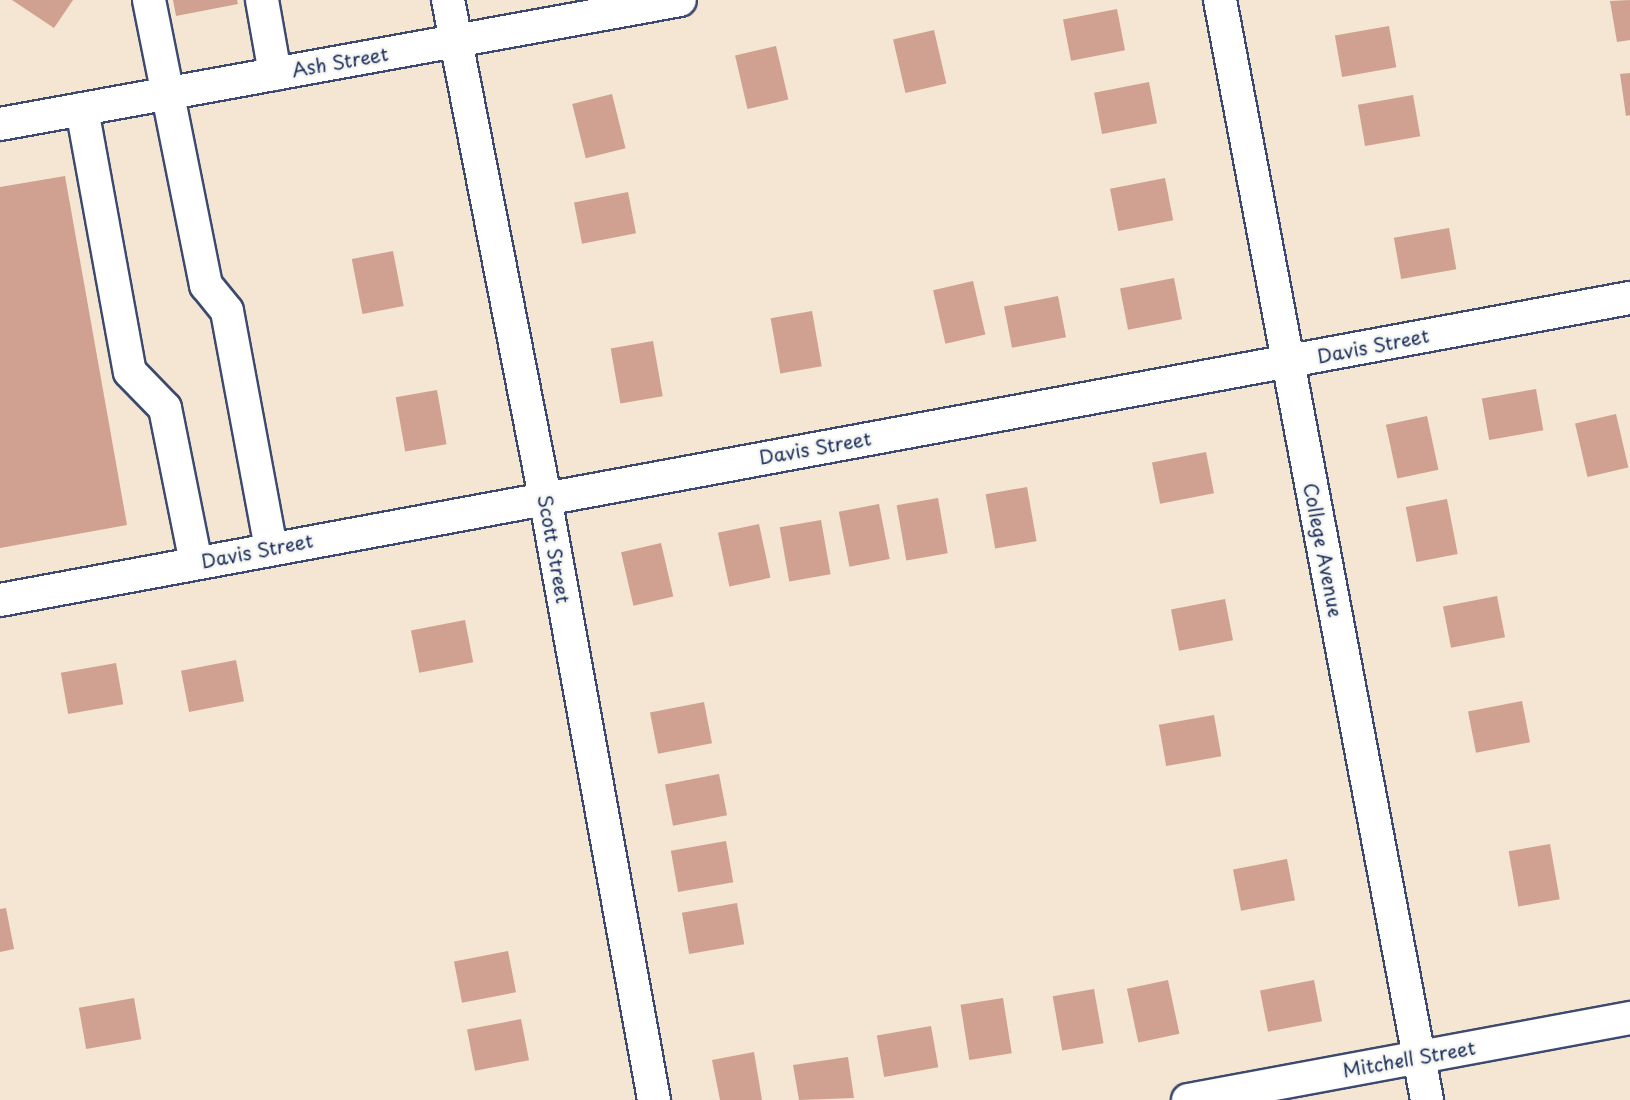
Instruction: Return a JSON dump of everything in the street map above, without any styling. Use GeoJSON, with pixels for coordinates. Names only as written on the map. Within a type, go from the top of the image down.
{"type":"FeatureCollection","features":[{"type":"Feature","properties":{"kind":"street"},"geometry":{"type":"LineString","coordinates":[[149,0],[206,285],[227,311],[271,549]]}},
{"type":"Feature","properties":{"kind":"street","name":"Scott Street"},"geometry":{"type":"LineString","coordinates":[[448,0],[545,497],[654,1100]]}},
{"type":"Feature","properties":{"kind":"street","name":"Ash Street"},"geometry":{"type":"LineString","coordinates":[[0,124],[680,0]]}},
{"type":"Feature","properties":{"kind":"street","name":"College Avenue"},"geometry":{"type":"LineString","coordinates":[[1220,0],[1427,1100]]}},
{"type":"Feature","properties":{"kind":"street"},"geometry":{"type":"LineString","coordinates":[[269,1],[275,74]]}},
{"type":"Feature","properties":{"kind":"street"},"geometry":{"type":"LineString","coordinates":[[82,109],[130,372],[165,408],[196,563]]}},
{"type":"Feature","properties":{"kind":"street","name":"Davis Street"},"geometry":{"type":"LineString","coordinates":[[0,600],[1630,298]]}},
{"type":"Feature","properties":{"kind":"street","name":"Mitchell Street"},"geometry":{"type":"LineString","coordinates":[[1188,1100],[1630,1018]]}},
{"type":"Feature","properties":{"kind":"building"},"geometry":{"type":"Polygon","coordinates":[[[12,0],[73,0],[54,28],[12,0]]]}},
{"type":"Feature","properties":{"kind":"building"},"geometry":{"type":"Polygon","coordinates":[[[173,0],[237,0],[238,4],[176,16],[173,0]]]}},
{"type":"Feature","properties":{"kind":"building"},"geometry":{"type":"Polygon","coordinates":[[[1630,0],[1630,40],[1617,42],[1610,1],[1630,0]]]}},
{"type":"Feature","properties":{"kind":"building"},"geometry":{"type":"Polygon","coordinates":[[[1117,9],[1125,50],[1071,61],[1063,19],[1117,9]]]}},
{"type":"Feature","properties":{"kind":"building"},"geometry":{"type":"Polygon","coordinates":[[[1389,26],[1396,67],[1342,77],[1335,36],[1389,26]]]}},
{"type":"Feature","properties":{"kind":"building"},"geometry":{"type":"Polygon","coordinates":[[[934,30],[946,84],[905,93],[893,39],[934,30]]]}},
{"type":"Feature","properties":{"kind":"building"},"geometry":{"type":"Polygon","coordinates":[[[776,46],[788,100],[747,109],[735,55],[776,46]]]}},
{"type":"Feature","properties":{"kind":"building"},"geometry":{"type":"Polygon","coordinates":[[[1630,73],[1630,115],[1626,116],[1620,74],[1630,73]]]}},
{"type":"Feature","properties":{"kind":"building"},"geometry":{"type":"Polygon","coordinates":[[[1149,82],[1157,123],[1102,134],[1094,93],[1149,82]]]}},
{"type":"Feature","properties":{"kind":"building"},"geometry":{"type":"Polygon","coordinates":[[[612,94],[626,148],[586,158],[572,104],[612,94]]]}},
{"type":"Feature","properties":{"kind":"building"},"geometry":{"type":"Polygon","coordinates":[[[1413,95],[1420,136],[1365,146],[1358,105],[1413,95]]]}},
{"type":"Feature","properties":{"kind":"building"},"geometry":{"type":"Polygon","coordinates":[[[65,176],[127,525],[0,548],[0,187],[65,176]]]}},
{"type":"Feature","properties":{"kind":"building"},"geometry":{"type":"Polygon","coordinates":[[[1165,178],[1173,220],[1118,231],[1110,189],[1165,178]]]}},
{"type":"Feature","properties":{"kind":"building"},"geometry":{"type":"Polygon","coordinates":[[[628,192],[636,233],[582,244],[574,202],[628,192]]]}},
{"type":"Feature","properties":{"kind":"building"},"geometry":{"type":"Polygon","coordinates":[[[1449,228],[1456,269],[1401,279],[1394,238],[1449,228]]]}},
{"type":"Feature","properties":{"kind":"building"},"geometry":{"type":"Polygon","coordinates":[[[393,251],[404,306],[362,314],[352,259],[393,251]]]}},
{"type":"Feature","properties":{"kind":"building"},"geometry":{"type":"Polygon","coordinates":[[[1174,278],[1182,319],[1128,330],[1120,288],[1174,278]]]}},
{"type":"Feature","properties":{"kind":"building"},"geometry":{"type":"Polygon","coordinates":[[[973,281],[985,335],[945,344],[933,290],[973,281]]]}},
{"type":"Feature","properties":{"kind":"building"},"geometry":{"type":"Polygon","coordinates":[[[1058,296],[1066,337],[1012,348],[1004,306],[1058,296]]]}},
{"type":"Feature","properties":{"kind":"building"},"geometry":{"type":"Polygon","coordinates":[[[812,311],[822,366],[780,373],[771,318],[812,311]]]}},
{"type":"Feature","properties":{"kind":"building"},"geometry":{"type":"Polygon","coordinates":[[[653,341],[663,396],[620,404],[611,348],[653,341]]]}},
{"type":"Feature","properties":{"kind":"building"},"geometry":{"type":"Polygon","coordinates":[[[1536,389],[1543,430],[1489,440],[1482,399],[1536,389]]]}},
{"type":"Feature","properties":{"kind":"building"},"geometry":{"type":"Polygon","coordinates":[[[437,390],[447,444],[405,451],[396,397],[437,390]]]}},
{"type":"Feature","properties":{"kind":"building"},"geometry":{"type":"Polygon","coordinates":[[[1616,414],[1628,468],[1587,477],[1575,423],[1616,414]]]}},
{"type":"Feature","properties":{"kind":"building"},"geometry":{"type":"Polygon","coordinates":[[[1427,416],[1438,470],[1397,479],[1386,425],[1427,416]]]}},
{"type":"Feature","properties":{"kind":"building"},"geometry":{"type":"Polygon","coordinates":[[[1206,452],[1214,493],[1160,504],[1152,462],[1206,452]]]}},
{"type":"Feature","properties":{"kind":"building"},"geometry":{"type":"Polygon","coordinates":[[[1027,487],[1037,541],[995,548],[986,494],[1027,487]]]}},
{"type":"Feature","properties":{"kind":"building"},"geometry":{"type":"Polygon","coordinates":[[[938,498],[948,553],[906,560],[897,505],[938,498]]]}},
{"type":"Feature","properties":{"kind":"building"},"geometry":{"type":"Polygon","coordinates":[[[1447,499],[1458,554],[1416,562],[1406,507],[1447,499]]]}},
{"type":"Feature","properties":{"kind":"building"},"geometry":{"type":"Polygon","coordinates":[[[879,504],[890,559],[849,567],[839,512],[879,504]]]}},
{"type":"Feature","properties":{"kind":"building"},"geometry":{"type":"Polygon","coordinates":[[[821,520],[831,574],[789,581],[780,527],[821,520]]]}},
{"type":"Feature","properties":{"kind":"building"},"geometry":{"type":"Polygon","coordinates":[[[759,524],[770,578],[729,587],[718,533],[759,524]]]}},
{"type":"Feature","properties":{"kind":"building"},"geometry":{"type":"Polygon","coordinates":[[[661,543],[673,597],[633,606],[621,552],[661,543]]]}},
{"type":"Feature","properties":{"kind":"building"},"geometry":{"type":"Polygon","coordinates":[[[1497,596],[1505,637],[1451,648],[1443,606],[1497,596]]]}},
{"type":"Feature","properties":{"kind":"building"},"geometry":{"type":"Polygon","coordinates":[[[1225,599],[1233,640],[1179,651],[1171,609],[1225,599]]]}},
{"type":"Feature","properties":{"kind":"building"},"geometry":{"type":"Polygon","coordinates":[[[465,620],[473,662],[419,673],[411,630],[465,620]]]}},
{"type":"Feature","properties":{"kind":"building"},"geometry":{"type":"Polygon","coordinates":[[[236,660],[244,701],[189,712],[181,671],[236,660]]]}},
{"type":"Feature","properties":{"kind":"building"},"geometry":{"type":"Polygon","coordinates":[[[116,663],[123,704],[68,714],[61,673],[116,663]]]}},
{"type":"Feature","properties":{"kind":"building"},"geometry":{"type":"Polygon","coordinates":[[[1522,701],[1530,742],[1476,753],[1468,711],[1522,701]]]}},
{"type":"Feature","properties":{"kind":"building"},"geometry":{"type":"Polygon","coordinates":[[[704,702],[712,743],[658,754],[650,712],[704,702]]]}},
{"type":"Feature","properties":{"kind":"building"},"geometry":{"type":"Polygon","coordinates":[[[1214,715],[1221,756],[1166,766],[1159,725],[1214,715]]]}},
{"type":"Feature","properties":{"kind":"building"},"geometry":{"type":"Polygon","coordinates":[[[719,774],[727,815],[673,826],[665,784],[719,774]]]}},
{"type":"Feature","properties":{"kind":"building"},"geometry":{"type":"Polygon","coordinates":[[[726,841],[733,882],[678,892],[671,851],[726,841]]]}},
{"type":"Feature","properties":{"kind":"building"},"geometry":{"type":"Polygon","coordinates":[[[1550,844],[1560,899],[1518,906],[1509,851],[1550,844]]]}},
{"type":"Feature","properties":{"kind":"building"},"geometry":{"type":"Polygon","coordinates":[[[1287,859],[1295,900],[1241,911],[1233,869],[1287,859]]]}},
{"type":"Feature","properties":{"kind":"building"},"geometry":{"type":"Polygon","coordinates":[[[737,903],[744,944],[689,954],[682,913],[737,903]]]}},
{"type":"Feature","properties":{"kind":"building"},"geometry":{"type":"Polygon","coordinates":[[[6,908],[14,949],[0,952],[0,909],[6,908]]]}},
{"type":"Feature","properties":{"kind":"building"},"geometry":{"type":"Polygon","coordinates":[[[508,951],[516,992],[462,1003],[454,961],[508,951]]]}},
{"type":"Feature","properties":{"kind":"building"},"geometry":{"type":"Polygon","coordinates":[[[1168,980],[1179,1034],[1138,1043],[1127,989],[1168,980]]]}},
{"type":"Feature","properties":{"kind":"building"},"geometry":{"type":"Polygon","coordinates":[[[1314,980],[1322,1021],[1268,1032],[1260,990],[1314,980]]]}},
{"type":"Feature","properties":{"kind":"building"},"geometry":{"type":"Polygon","coordinates":[[[1094,989],[1104,1043],[1062,1050],[1053,996],[1094,989]]]}},
{"type":"Feature","properties":{"kind":"building"},"geometry":{"type":"Polygon","coordinates":[[[134,998],[141,1039],[86,1049],[79,1008],[134,998]]]}},
{"type":"Feature","properties":{"kind":"building"},"geometry":{"type":"Polygon","coordinates":[[[1003,998],[1012,1053],[969,1060],[961,1005],[1003,998]]]}},
{"type":"Feature","properties":{"kind":"building"},"geometry":{"type":"Polygon","coordinates":[[[521,1019],[529,1060],[475,1071],[467,1029],[521,1019]]]}},
{"type":"Feature","properties":{"kind":"building"},"geometry":{"type":"Polygon","coordinates":[[[931,1026],[938,1067],[884,1077],[877,1036],[931,1026]]]}},
{"type":"Feature","properties":{"kind":"building"},"geometry":{"type":"Polygon","coordinates":[[[754,1052],[762,1100],[720,1100],[712,1060],[754,1052]]]}},
{"type":"Feature","properties":{"kind":"building"},"geometry":{"type":"Polygon","coordinates":[[[848,1057],[854,1098],[799,1100],[793,1065],[848,1057]]]}}]}
